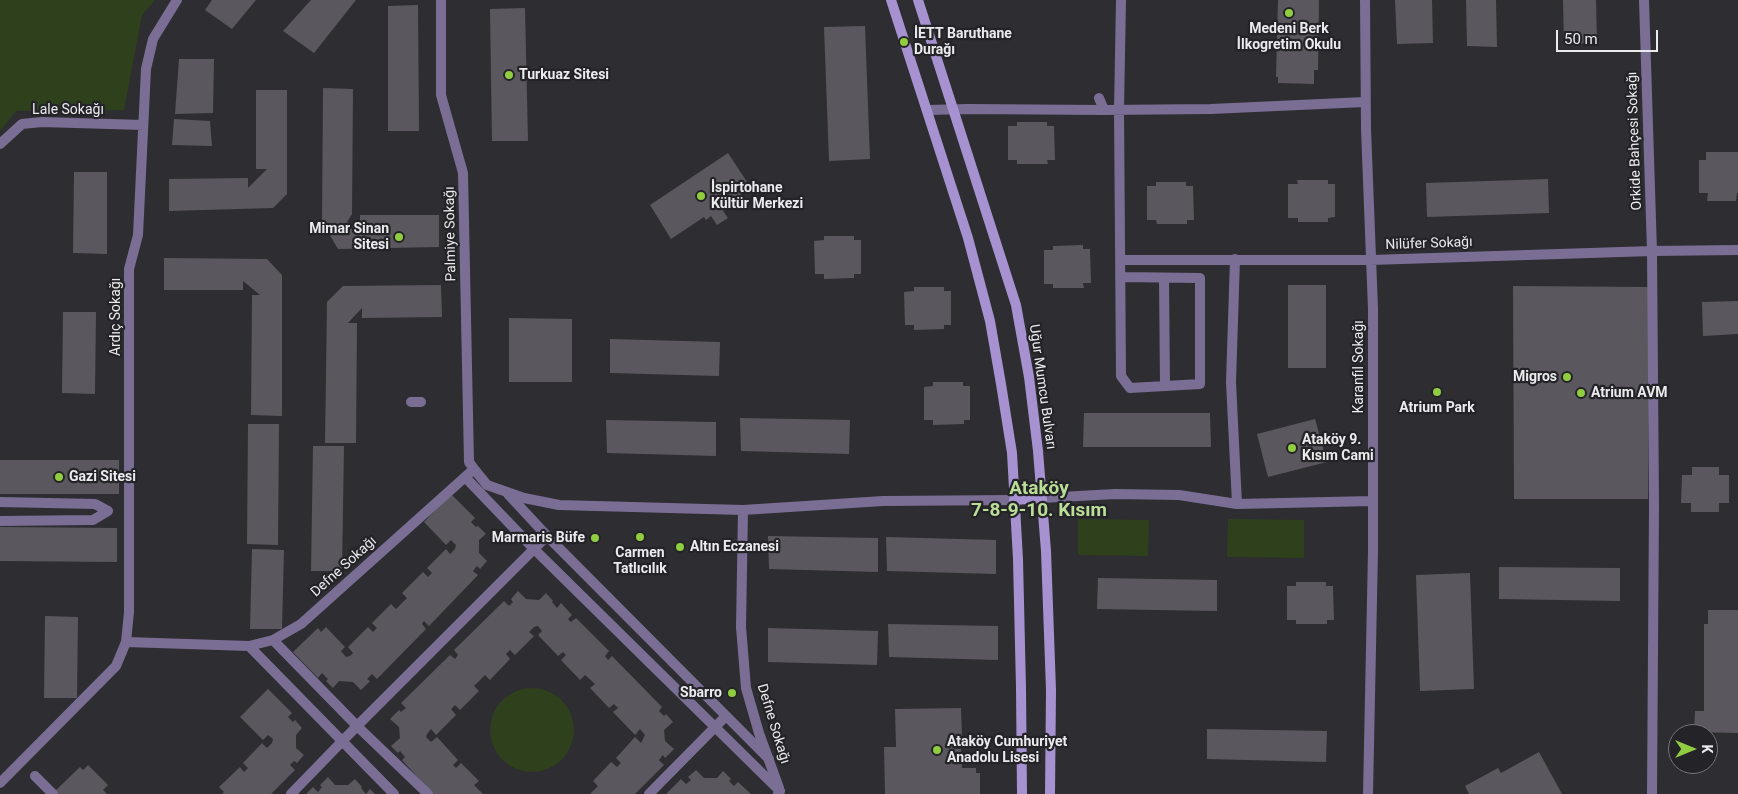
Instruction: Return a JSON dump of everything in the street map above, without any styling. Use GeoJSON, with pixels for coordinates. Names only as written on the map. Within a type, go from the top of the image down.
{"type":"FeatureCollection","features":[{"type":"Feature","properties":{"kind":"main road"},"geometry":{"type":"LineString","coordinates":[[891,0],[968,238],[990,321],[1012,453],[1022,688],[1022,794]]}},
{"type":"Feature","properties":{"kind":"main road","name":"Uğur Mumcu Bulvarı"},"geometry":{"type":"LineString","coordinates":[[918,0],[1016,305],[1029,377],[1038,451],[1046,551],[1051,690],[1050,794]]}},
{"type":"Feature","properties":{"kind":"main road"},"geometry":{"type":"LineString","coordinates":[[1014,500],[1042,498]]}},
{"type":"Feature","properties":{"kind":"street","name":"Ardıç Sokağı"},"geometry":{"type":"LineString","coordinates":[[126,642],[129,612],[129,270],[138,235],[146,69],[152,43],[177,0]]}},
{"type":"Feature","properties":{"kind":"street","name":"Palmiye Sokağı"},"geometry":{"type":"LineString","coordinates":[[441,0],[441,96],[463,173],[469,462],[474,469]]}},
{"type":"Feature","properties":{"kind":"street"},"geometry":{"type":"LineString","coordinates":[[1121,0],[1119,110],[1121,376],[1130,388],[1200,384],[1200,278],[1121,277]]}},
{"type":"Feature","properties":{"kind":"street","name":"Karanfil Sokağı"},"geometry":{"type":"LineString","coordinates":[[1365,0],[1365,102],[1373,309],[1373,501],[1368,794]]}},
{"type":"Feature","properties":{"kind":"street","name":"Orkide Bahçesi Sokağı"},"geometry":{"type":"LineString","coordinates":[[1644,0],[1652,251],[1654,506],[1652,794]]}},
{"type":"Feature","properties":{"kind":"street"},"geometry":{"type":"LineString","coordinates":[[1099,98],[1104,110]]}},
{"type":"Feature","properties":{"kind":"street"},"geometry":{"type":"LineString","coordinates":[[927,110],[1211,109],[1365,102]]}},
{"type":"Feature","properties":{"kind":"street","name":"Lale Sokağı"},"geometry":{"type":"LineString","coordinates":[[0,144],[22,124],[42,122],[143,125]]}},
{"type":"Feature","properties":{"kind":"street","name":"Nilüfer Sokağı"},"geometry":{"type":"LineString","coordinates":[[1121,260],[1371,260],[1738,250]]}},
{"type":"Feature","properties":{"kind":"street"},"geometry":{"type":"LineString","coordinates":[[1235,259],[1231,382],[1237,504]]}},
{"type":"Feature","properties":{"kind":"street"},"geometry":{"type":"LineString","coordinates":[[1164,278],[1165,386]]}},
{"type":"Feature","properties":{"kind":"street","name":"Defne Sokağı"},"geometry":{"type":"LineString","coordinates":[[126,642],[249,646],[273,640],[301,624],[474,469]]}},
{"type":"Feature","properties":{"kind":"street"},"geometry":{"type":"LineString","coordinates":[[474,469],[487,485],[524,498],[559,505],[743,510],[884,501],[1014,500]]}},
{"type":"Feature","properties":{"kind":"street"},"geometry":{"type":"LineString","coordinates":[[465,477],[534,549],[780,793]]}},
{"type":"Feature","properties":{"kind":"street"},"geometry":{"type":"LineString","coordinates":[[506,492],[725,717],[769,759]]}},
{"type":"Feature","properties":{"kind":"street"},"geometry":{"type":"LineString","coordinates":[[1042,498],[1115,494],[1179,495],[1237,504],[1373,501]]}},
{"type":"Feature","properties":{"kind":"street"},"geometry":{"type":"LineString","coordinates":[[0,502],[94,504],[108,511],[93,520],[0,521]]}},
{"type":"Feature","properties":{"kind":"street","name":"Defne Sokağı"},"geometry":{"type":"LineString","coordinates":[[743,510],[741,627],[746,688],[780,793]]}},
{"type":"Feature","properties":{"kind":"street"},"geometry":{"type":"LineString","coordinates":[[291,794],[547,536]]}},
{"type":"Feature","properties":{"kind":"street"},"geometry":{"type":"LineString","coordinates":[[273,640],[357,726],[428,794]]}},
{"type":"Feature","properties":{"kind":"street"},"geometry":{"type":"LineString","coordinates":[[0,783],[116,666],[126,642]]}},
{"type":"Feature","properties":{"kind":"street"},"geometry":{"type":"LineString","coordinates":[[249,646],[394,794]]}},
{"type":"Feature","properties":{"kind":"street"},"geometry":{"type":"LineString","coordinates":[[649,794],[725,717]]}},
{"type":"Feature","properties":{"kind":"street"},"geometry":{"type":"LineString","coordinates":[[35,776],[53,794]]}},
{"type":"Feature","properties":{"kind":"green space"},"geometry":{"type":"Polygon","coordinates":[[[0,0],[155,0],[142,15],[124,110],[16,111],[0,131],[0,0]]]}},
{"type":"Feature","properties":{"kind":"green space"},"geometry":{"type":"Polygon","coordinates":[[[1078,519],[1149,520],[1148,556],[1078,555],[1078,519]]]}},
{"type":"Feature","properties":{"kind":"green space"},"geometry":{"type":"Polygon","coordinates":[[[1228,519],[1304,520],[1304,558],[1227,557],[1228,519]]]}},
{"type":"Feature","properties":{"kind":"green space"},"geometry":{"type":"Polygon","coordinates":[[[524,688],[540,688],[556,695],[567,706],[574,722],[571,746],[562,760],[556,765],[540,772],[524,772],[508,765],[497,754],[490,738],[490,722],[497,706],[508,695],[524,688]]]}},
{"type":"Feature","properties":{"kind":"building"},"geometry":{"type":"Polygon","coordinates":[[[212,0],[256,0],[232,29],[205,10],[212,0]]]}},
{"type":"Feature","properties":{"kind":"building"},"geometry":{"type":"Polygon","coordinates":[[[311,0],[356,0],[314,53],[283,31],[311,0]]]}},
{"type":"Feature","properties":{"kind":"building"},"geometry":{"type":"Polygon","coordinates":[[[1278,0],[1319,0],[1318,70],[1314,70],[1314,84],[1278,83],[1278,77],[1276,77],[1278,0]]]}},
{"type":"Feature","properties":{"kind":"building"},"geometry":{"type":"Polygon","coordinates":[[[1395,0],[1432,0],[1433,43],[1397,44],[1395,0]]]}},
{"type":"Feature","properties":{"kind":"building"},"geometry":{"type":"Polygon","coordinates":[[[1466,0],[1496,0],[1497,47],[1467,46],[1466,0]]]}},
{"type":"Feature","properties":{"kind":"building"},"geometry":{"type":"Polygon","coordinates":[[[1563,0],[1596,0],[1597,43],[1564,44],[1563,0]]]}},
{"type":"Feature","properties":{"kind":"building"},"geometry":{"type":"Polygon","coordinates":[[[418,5],[419,131],[388,131],[388,6],[418,5]]]}},
{"type":"Feature","properties":{"kind":"building","name":"Turkuaz Sitesi"},"geometry":{"type":"Polygon","coordinates":[[[525,8],[528,141],[492,141],[490,9],[525,8]]]}},
{"type":"Feature","properties":{"kind":"building"},"geometry":{"type":"Polygon","coordinates":[[[865,26],[870,159],[829,161],[824,27],[865,26]]]}},
{"type":"Feature","properties":{"kind":"building"},"geometry":{"type":"Polygon","coordinates":[[[179,59],[214,59],[213,113],[175,114],[179,59]]]}},
{"type":"Feature","properties":{"kind":"building"},"geometry":{"type":"Polygon","coordinates":[[[323,88],[353,89],[352,214],[347,222],[360,227],[360,215],[439,215],[439,247],[338,249],[322,222],[323,88]]]}},
{"type":"Feature","properties":{"kind":"building"},"geometry":{"type":"Polygon","coordinates":[[[256,90],[287,90],[287,194],[273,208],[169,211],[169,179],[248,178],[248,188],[267,169],[256,169],[256,90]]]}},
{"type":"Feature","properties":{"kind":"building"},"geometry":{"type":"Polygon","coordinates":[[[174,119],[210,121],[212,146],[172,145],[174,119]]]}},
{"type":"Feature","properties":{"kind":"building"},"geometry":{"type":"Polygon","coordinates":[[[1017,122],[1047,122],[1047,126],[1054,126],[1055,160],[1047,160],[1048,164],[1017,164],[1017,160],[1008,160],[1008,126],[1017,126],[1017,122]]]}},
{"type":"Feature","properties":{"kind":"building"},"geometry":{"type":"Polygon","coordinates":[[[1706,152],[1738,152],[1738,193],[1736,201],[1707,201],[1708,193],[1699,193],[1699,160],[1706,160],[1706,152]]]}},
{"type":"Feature","properties":{"kind":"building","name":"İspirtohane Kültür Merkezi"},"geometry":{"type":"Polygon","coordinates":[[[728,153],[751,188],[727,204],[729,207],[723,211],[728,218],[717,225],[711,216],[706,220],[704,217],[671,239],[650,205],[728,153]]]}},
{"type":"Feature","properties":{"kind":"building"},"geometry":{"type":"Polygon","coordinates":[[[74,172],[107,172],[107,254],[73,253],[74,172]]]}},
{"type":"Feature","properties":{"kind":"building"},"geometry":{"type":"Polygon","coordinates":[[[1548,179],[1549,213],[1427,217],[1426,183],[1548,179]]]}},
{"type":"Feature","properties":{"kind":"building"},"geometry":{"type":"Polygon","coordinates":[[[1297,180],[1328,180],[1328,184],[1335,184],[1335,217],[1328,218],[1328,222],[1298,222],[1298,218],[1288,218],[1288,184],[1298,184],[1297,180]]]}},
{"type":"Feature","properties":{"kind":"building"},"geometry":{"type":"Polygon","coordinates":[[[1156,182],[1186,182],[1186,186],[1193,186],[1194,220],[1187,220],[1187,224],[1157,224],[1156,220],[1147,220],[1147,186],[1156,186],[1156,182]]]}},
{"type":"Feature","properties":{"kind":"building"},"geometry":{"type":"Polygon","coordinates":[[[824,236],[854,236],[854,240],[861,240],[861,274],[854,274],[854,278],[824,279],[824,274],[815,274],[814,241],[824,240],[824,236]]]}},
{"type":"Feature","properties":{"kind":"building"},"geometry":{"type":"Polygon","coordinates":[[[1083,245],[1083,249],[1090,249],[1091,283],[1083,283],[1084,288],[1053,288],[1053,284],[1044,284],[1044,250],[1053,250],[1053,246],[1083,245]]]}},
{"type":"Feature","properties":{"kind":"building"},"geometry":{"type":"Polygon","coordinates":[[[164,258],[267,259],[282,275],[282,416],[251,415],[252,295],[260,295],[243,281],[243,290],[164,290],[164,258]]]}},
{"type":"Feature","properties":{"kind":"building"},"geometry":{"type":"Polygon","coordinates":[[[441,285],[442,317],[362,318],[362,308],[348,323],[357,323],[356,443],[325,443],[327,302],[343,286],[441,285]]]}},
{"type":"Feature","properties":{"kind":"building"},"geometry":{"type":"Polygon","coordinates":[[[1288,285],[1326,285],[1326,368],[1288,368],[1288,285]]]}},
{"type":"Feature","properties":{"kind":"building","name":"Atrium AVM"},"geometry":{"type":"Polygon","coordinates":[[[1513,286],[1649,287],[1648,499],[1514,499],[1513,286]]]}},
{"type":"Feature","properties":{"kind":"building"},"geometry":{"type":"Polygon","coordinates":[[[914,287],[944,287],[944,291],[951,291],[951,325],[944,325],[944,329],[914,330],[914,325],[905,325],[904,292],[914,291],[914,287]]]}},
{"type":"Feature","properties":{"kind":"building"},"geometry":{"type":"Polygon","coordinates":[[[1738,301],[1738,334],[1703,336],[1702,302],[1738,301]]]}},
{"type":"Feature","properties":{"kind":"building"},"geometry":{"type":"Polygon","coordinates":[[[63,312],[96,312],[95,394],[62,393],[63,312]]]}},
{"type":"Feature","properties":{"kind":"building"},"geometry":{"type":"Polygon","coordinates":[[[509,318],[572,319],[572,382],[509,382],[509,318]]]}},
{"type":"Feature","properties":{"kind":"building"},"geometry":{"type":"Polygon","coordinates":[[[610,339],[720,342],[719,376],[610,373],[610,339]]]}},
{"type":"Feature","properties":{"kind":"building"},"geometry":{"type":"Polygon","coordinates":[[[933,382],[963,382],[963,386],[970,386],[970,420],[964,420],[964,424],[933,425],[933,420],[924,420],[924,387],[933,386],[933,382]]]}},
{"type":"Feature","properties":{"kind":"building"},"geometry":{"type":"Polygon","coordinates":[[[1084,413],[1210,413],[1211,447],[1083,447],[1084,413]]]}},
{"type":"Feature","properties":{"kind":"building"},"geometry":{"type":"Polygon","coordinates":[[[740,418],[850,420],[849,454],[741,451],[740,418]]]}},
{"type":"Feature","properties":{"kind":"building","name":"Ataköy 9. Kısım Cami"},"geometry":{"type":"Polygon","coordinates":[[[1315,419],[1327,462],[1268,477],[1257,434],[1315,419]]]}},
{"type":"Feature","properties":{"kind":"building"},"geometry":{"type":"Polygon","coordinates":[[[606,420],[716,422],[716,456],[607,453],[606,420]]]}},
{"type":"Feature","properties":{"kind":"building"},"geometry":{"type":"Polygon","coordinates":[[[248,424],[279,424],[278,545],[247,544],[248,424]]]}},
{"type":"Feature","properties":{"kind":"building"},"geometry":{"type":"Polygon","coordinates":[[[313,446],[344,446],[342,571],[311,571],[313,446]]]}},
{"type":"Feature","properties":{"kind":"building","name":"Gazi Sitesi"},"geometry":{"type":"Polygon","coordinates":[[[0,460],[119,460],[119,494],[0,494],[0,460]]]}},
{"type":"Feature","properties":{"kind":"building"},"geometry":{"type":"Polygon","coordinates":[[[1692,467],[1719,467],[1719,475],[1729,475],[1729,503],[1719,503],[1719,512],[1691,512],[1691,503],[1681,503],[1682,475],[1692,475],[1692,467]]]}},
{"type":"Feature","properties":{"kind":"building"},"geometry":{"type":"Polygon","coordinates":[[[451,494],[475,518],[471,522],[486,534],[479,540],[479,553],[487,561],[480,569],[477,566],[473,571],[478,575],[429,626],[424,621],[422,624],[426,629],[377,679],[372,674],[367,679],[370,681],[361,690],[353,682],[339,681],[333,688],[326,681],[328,679],[322,673],[318,678],[293,652],[318,628],[321,632],[326,627],[345,647],[341,651],[346,657],[353,653],[348,647],[368,627],[373,632],[377,628],[372,623],[391,604],[396,609],[407,598],[402,593],[423,572],[428,577],[432,573],[427,568],[446,549],[450,554],[455,549],[456,545],[451,540],[446,545],[424,522],[451,494]]]}},
{"type":"Feature","properties":{"kind":"building"},"geometry":{"type":"Polygon","coordinates":[[[0,527],[117,528],[117,562],[0,561],[0,527]]]}},
{"type":"Feature","properties":{"kind":"building"},"geometry":{"type":"Polygon","coordinates":[[[768,536],[878,538],[878,572],[769,569],[768,536]]]}},
{"type":"Feature","properties":{"kind":"building"},"geometry":{"type":"Polygon","coordinates":[[[886,537],[996,540],[996,574],[887,571],[886,537]]]}},
{"type":"Feature","properties":{"kind":"building"},"geometry":{"type":"Polygon","coordinates":[[[252,549],[284,550],[282,629],[250,629],[252,549]]]}},
{"type":"Feature","properties":{"kind":"building"},"geometry":{"type":"Polygon","coordinates":[[[1499,567],[1620,568],[1620,601],[1499,599],[1499,567]]]}},
{"type":"Feature","properties":{"kind":"building"},"geometry":{"type":"Polygon","coordinates":[[[1470,573],[1474,689],[1420,691],[1416,575],[1470,573]]]}},
{"type":"Feature","properties":{"kind":"building"},"geometry":{"type":"Polygon","coordinates":[[[1098,578],[1217,580],[1217,611],[1097,609],[1098,578]]]}},
{"type":"Feature","properties":{"kind":"building"},"geometry":{"type":"Polygon","coordinates":[[[1296,582],[1326,582],[1326,586],[1333,586],[1334,620],[1327,620],[1327,624],[1296,624],[1296,620],[1287,620],[1287,586],[1296,586],[1296,582]]]}},
{"type":"Feature","properties":{"kind":"building"},"geometry":{"type":"Polygon","coordinates":[[[518,591],[526,599],[539,600],[546,593],[557,608],[561,603],[572,615],[568,619],[571,622],[576,618],[609,651],[605,656],[608,660],[612,656],[662,707],[659,711],[664,716],[666,714],[673,722],[664,730],[665,741],[674,749],[665,758],[663,755],[659,760],[664,765],[635,794],[590,794],[598,786],[593,781],[611,762],[617,767],[621,763],[616,758],[635,737],[641,743],[645,735],[640,729],[635,735],[613,712],[618,708],[614,704],[609,708],[590,688],[595,684],[585,675],[580,680],[561,660],[566,655],[563,652],[558,656],[538,635],[542,631],[538,626],[529,632],[534,636],[515,655],[510,650],[506,654],[510,659],[490,680],[485,675],[474,686],[479,691],[460,710],[455,705],[451,709],[456,715],[436,735],[431,729],[426,737],[431,742],[437,737],[458,760],[453,765],[456,768],[461,763],[479,781],[474,785],[483,794],[433,794],[402,760],[405,757],[400,751],[398,753],[391,746],[400,738],[399,727],[390,719],[399,710],[401,712],[406,708],[401,703],[450,655],[455,659],[458,655],[454,650],[504,601],[509,606],[513,602],[511,599],[518,591]]]}},
{"type":"Feature","properties":{"kind":"building"},"geometry":{"type":"Polygon","coordinates":[[[1708,610],[1738,610],[1738,733],[1718,733],[1718,724],[1694,724],[1695,711],[1704,711],[1704,624],[1708,624],[1708,610]]]}},
{"type":"Feature","properties":{"kind":"building"},"geometry":{"type":"Polygon","coordinates":[[[45,616],[78,617],[77,698],[44,698],[45,616]]]}},
{"type":"Feature","properties":{"kind":"building"},"geometry":{"type":"Polygon","coordinates":[[[888,624],[998,626],[998,660],[889,657],[888,624]]]}},
{"type":"Feature","properties":{"kind":"building"},"geometry":{"type":"Polygon","coordinates":[[[768,628],[878,631],[877,665],[768,662],[768,628]]]}},
{"type":"Feature","properties":{"kind":"building"},"geometry":{"type":"Polygon","coordinates":[[[268,689],[292,713],[288,717],[293,722],[295,720],[302,728],[296,735],[296,748],[304,755],[297,763],[294,761],[290,765],[295,770],[271,794],[222,794],[224,792],[219,787],[240,767],[244,772],[248,768],[243,763],[262,743],[267,748],[272,743],[273,739],[268,735],[263,740],[240,717],[268,689]]]}},
{"type":"Feature","properties":{"kind":"building"},"geometry":{"type":"Polygon","coordinates":[[[961,708],[962,737],[954,737],[954,749],[961,749],[962,768],[976,768],[976,773],[980,773],[980,794],[885,794],[884,747],[896,747],[895,709],[961,708]]]}},
{"type":"Feature","properties":{"kind":"building"},"geometry":{"type":"Polygon","coordinates":[[[1207,729],[1327,731],[1326,762],[1207,759],[1207,729]]]}},
{"type":"Feature","properties":{"kind":"building"},"geometry":{"type":"Polygon","coordinates":[[[1539,752],[1562,794],[1469,794],[1465,786],[1498,768],[1501,773],[1539,752]]]}},
{"type":"Feature","properties":{"kind":"building"},"geometry":{"type":"Polygon","coordinates":[[[88,765],[108,785],[103,790],[107,794],[58,794],[55,791],[80,767],[83,770],[88,765]]]}},
{"type":"Feature","properties":{"kind":"building"},"geometry":{"type":"Polygon","coordinates":[[[696,770],[704,778],[717,778],[723,771],[731,779],[729,781],[734,786],[738,782],[751,794],[666,794],[681,779],[686,784],[691,780],[688,777],[696,770]]]}},
{"type":"Feature","properties":{"kind":"building"},"geometry":{"type":"Polygon","coordinates":[[[328,777],[335,785],[348,785],[355,779],[366,794],[306,794],[313,787],[318,792],[322,787],[320,785],[328,777]]]}},
{"type":"Feature","properties":{"kind":"building"},"geometry":{"type":"Polygon","coordinates":[[[370,789],[375,794],[366,794],[370,789]]]}},
{"type":"Feature","properties":{"kind":"place","name":"Medeni Berk İlkogretim Okulu"},"geometry":{"type":"Point","coordinates":[1289,13]}},
{"type":"Feature","properties":{"kind":"place","name":"İETT Baruthane Durağı"},"geometry":{"type":"Point","coordinates":[904,42]}},
{"type":"Feature","properties":{"kind":"place","name":"Turkuaz Sitesi"},"geometry":{"type":"Point","coordinates":[509,75]}},
{"type":"Feature","properties":{"kind":"place","name":"İspirtohane Kültür Merkezi"},"geometry":{"type":"Point","coordinates":[701,196]}},
{"type":"Feature","properties":{"kind":"place","name":"Mimar Sinan Sitesi"},"geometry":{"type":"Point","coordinates":[399,237]}},
{"type":"Feature","properties":{"kind":"place","name":"Migros"},"geometry":{"type":"Point","coordinates":[1567,377]}},
{"type":"Feature","properties":{"kind":"place","name":"Atrium Park"},"geometry":{"type":"Point","coordinates":[1437,392]}},
{"type":"Feature","properties":{"kind":"place","name":"Atrium AVM"},"geometry":{"type":"Point","coordinates":[1581,393]}},
{"type":"Feature","properties":{"kind":"place","name":"Ataköy 9. Kısım Cami"},"geometry":{"type":"Point","coordinates":[1292,448]}},
{"type":"Feature","properties":{"kind":"place","name":"Gazi Sitesi"},"geometry":{"type":"Point","coordinates":[59,477]}},
{"type":"Feature","properties":{"kind":"place","name":"Carmen Tatlıcılık"},"geometry":{"type":"Point","coordinates":[640,537]}},
{"type":"Feature","properties":{"kind":"place","name":"Marmaris Büfe"},"geometry":{"type":"Point","coordinates":[595,538]}},
{"type":"Feature","properties":{"kind":"place","name":"Altın Eczanesi"},"geometry":{"type":"Point","coordinates":[680,547]}},
{"type":"Feature","properties":{"kind":"place","name":"Sbarro"},"geometry":{"type":"Point","coordinates":[732,693]}},
{"type":"Feature","properties":{"kind":"place","name":"Ataköy Cumhuriyet Anadolu Lisesi"},"geometry":{"type":"Point","coordinates":[937,750]}},
{"type":"Feature","properties":{"kind":"district","name":"Ataköy 7-8-9-10. Kısım"},"geometry":{"type":"Point","coordinates":[1039,500]}}]}
